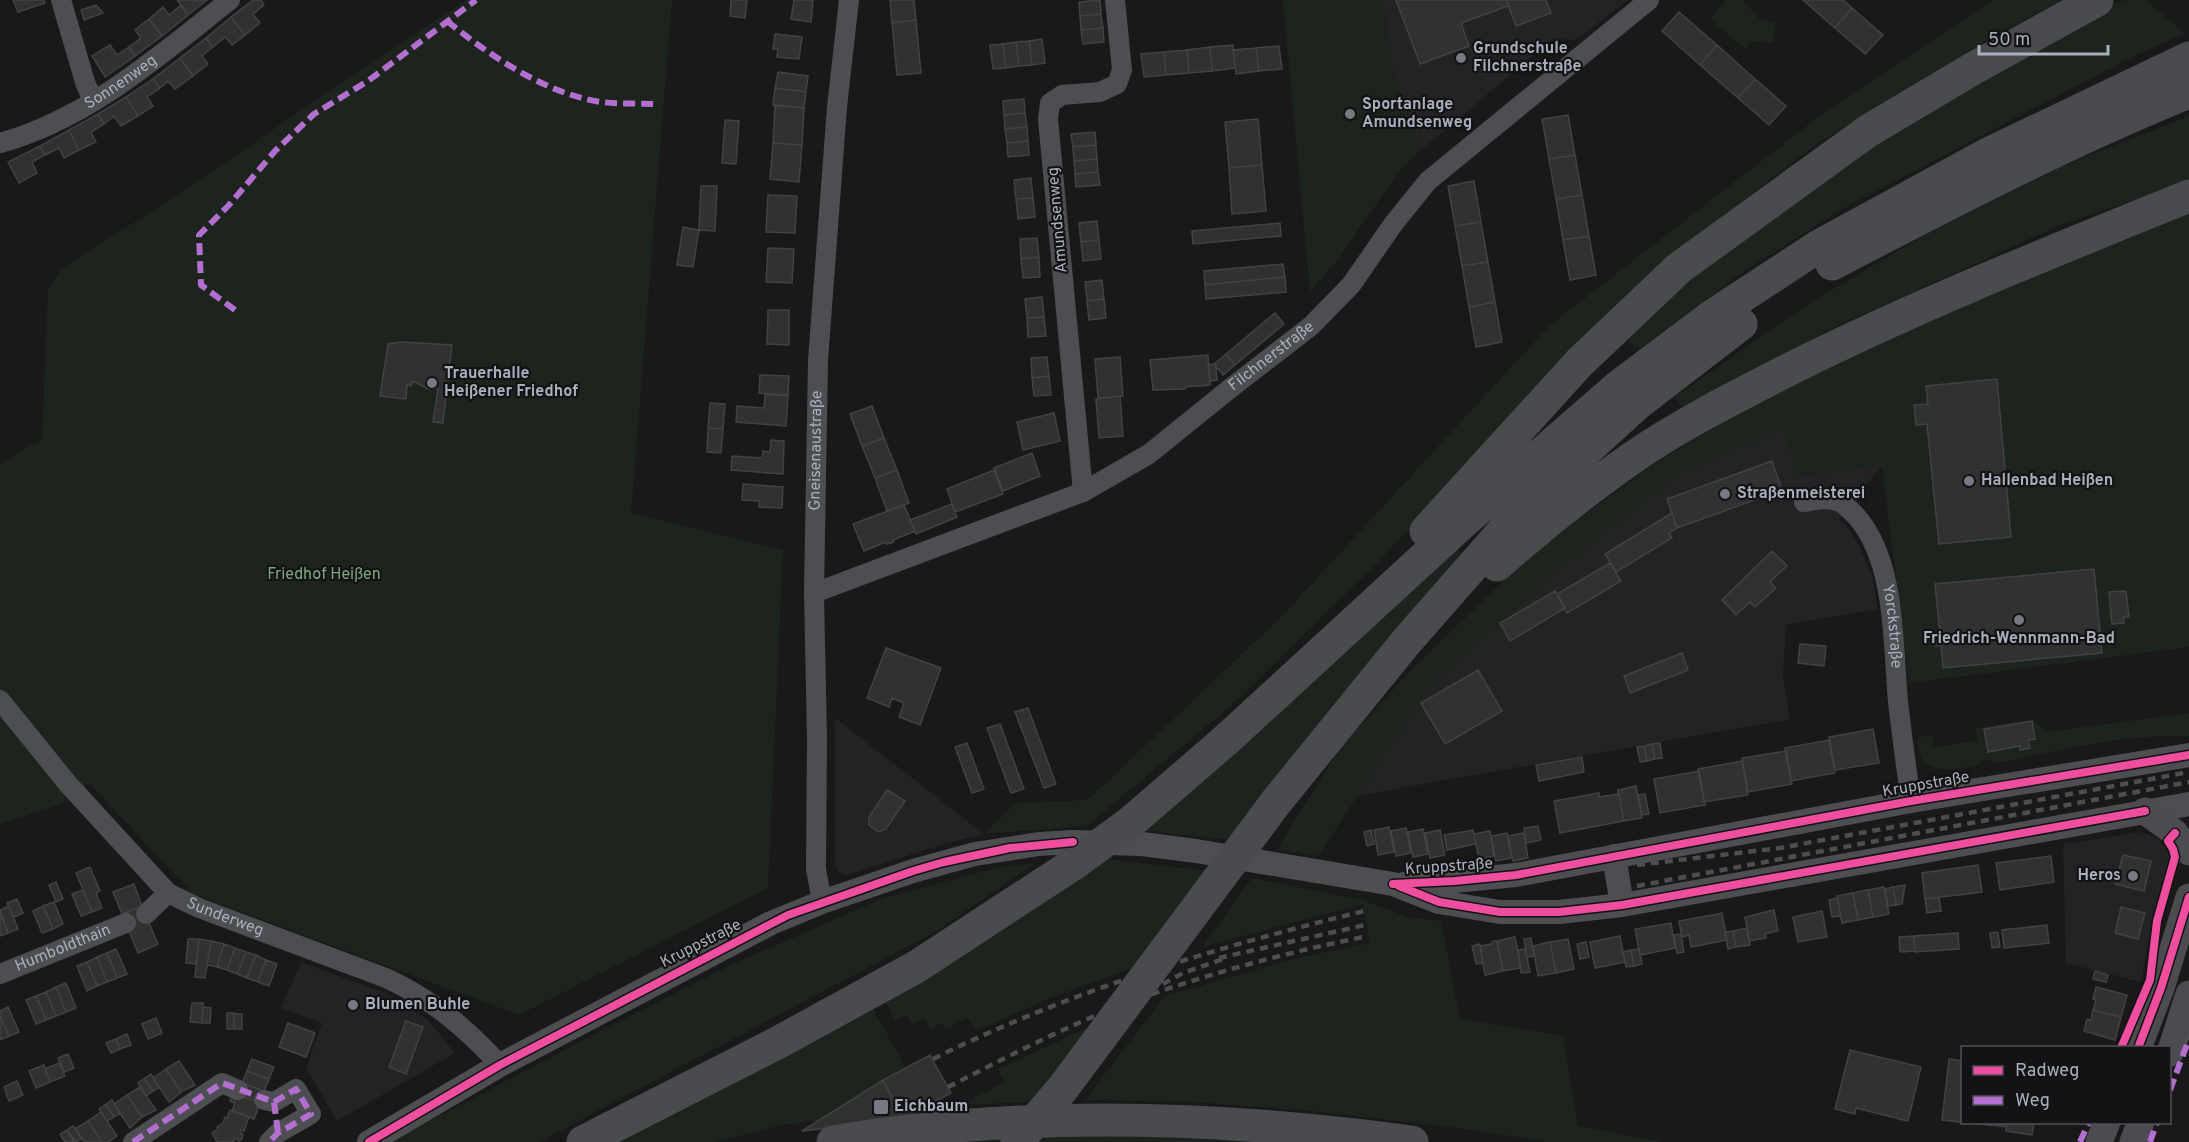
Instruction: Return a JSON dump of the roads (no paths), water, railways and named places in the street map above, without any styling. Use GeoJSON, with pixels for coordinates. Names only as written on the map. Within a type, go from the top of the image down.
{"type":"FeatureCollection","features":[{"type":"Feature","properties":{"kind":"highway"},"geometry":{"type":"LineString","coordinates":[[1296,675],[1579,363],[1679,268],[1868,131],[1974,68],[2097,0]]}},
{"type":"Feature","properties":{"kind":"highway"},"geometry":{"type":"LineString","coordinates":[[583,1142],[779,1042],[906,973],[1075,863],[1131,822],[1227,738],[1462,523],[1610,394],[1712,316],[1819,246],[1988,154],[2182,78]]}},
{"type":"Feature","properties":{"kind":"highway"},"geometry":{"type":"LineString","coordinates":[[1017,1142],[1064,1088],[1276,802],[1406,642],[1527,504],[1637,404],[1726,333],[1829,266],[1997,178],[2066,145],[2182,78]]}},
{"type":"Feature","properties":{"kind":"highway"},"geometry":{"type":"LineString","coordinates":[[1406,642],[1544,524],[1634,457],[1726,402],[1875,327],[2026,262],[2189,196]]}},
{"type":"Feature","properties":{"kind":"highway"},"geometry":{"type":"LineString","coordinates":[[833,1142],[884,1133],[1013,1121],[1167,1119],[1412,1142]]}},
{"type":"Feature","properties":{"kind":"main road"},"geometry":{"type":"LineString","coordinates":[[2145,811],[2175,833],[2189,852]]}},
{"type":"Feature","properties":{"kind":"main road"},"geometry":{"type":"LineString","coordinates":[[2138,1046],[2161,988],[2189,897]]}},
{"type":"Feature","properties":{"kind":"main road"},"geometry":{"type":"LineString","coordinates":[[2171,1047],[2189,994]]}},
{"type":"Feature","properties":{"kind":"main road"},"geometry":{"type":"LineString","coordinates":[[2099,1142],[2106,1124]]}},
{"type":"Feature","properties":{"kind":"main road"},"geometry":{"type":"LineString","coordinates":[[2133,1142],[2140,1124]]}},
{"type":"Feature","properties":{"kind":"street"},"geometry":{"type":"LineString","coordinates":[[61,0],[85,82],[93,101]]}},
{"type":"Feature","properties":{"kind":"street","name":"Sonnenweg"},"geometry":{"type":"LineString","coordinates":[[0,143],[54,122],[93,101],[150,63],[230,0]]}},
{"type":"Feature","properties":{"kind":"street","name":"Gneisenaustraße"},"geometry":{"type":"LineString","coordinates":[[822,902],[816,869],[817,739],[814,593],[818,360],[837,107],[849,0]]}},
{"type":"Feature","properties":{"kind":"street","name":"Amundsenweg"},"geometry":{"type":"LineString","coordinates":[[1083,492],[1048,119],[1050,103],[1062,95],[1100,92],[1117,84],[1122,70],[1115,0]]}},
{"type":"Feature","properties":{"kind":"street","name":"Filchnerstraße"},"geometry":{"type":"LineString","coordinates":[[814,593],[1083,492],[1149,454],[1311,326],[1351,285],[1394,223],[1428,181],[1649,0]]}},
{"type":"Feature","properties":{"kind":"street","name":"Yorckstraße"},"geometry":{"type":"LineString","coordinates":[[1804,502],[1826,499],[1841,502],[1863,524],[1874,543],[1887,587],[1911,801]]}},
{"type":"Feature","properties":{"kind":"street","name":"Sunderweg"},"geometry":{"type":"LineString","coordinates":[[0,700],[68,784],[168,893],[200,909],[386,978],[415,991],[446,1012],[500,1065]]}},
{"type":"Feature","properties":{"kind":"street","name":"Kruppstraße"},"geometry":{"type":"LineString","coordinates":[[1393,884],[1516,875],[1911,801],[2189,755]]}},
{"type":"Feature","properties":{"kind":"street","name":"Kruppstraße"},"geometry":{"type":"LineString","coordinates":[[369,1142],[500,1065],[771,923],[822,902],[912,871],[975,854],[1039,844],[1123,843],[1196,851],[1393,884],[1438,902],[1500,912],[1559,912],[1622,905],[2189,804]]}},
{"type":"Feature","properties":{"kind":"street"},"geometry":{"type":"LineString","coordinates":[[1614,856],[1622,905]]}},
{"type":"Feature","properties":{"kind":"street"},"geometry":{"type":"LineString","coordinates":[[146,914],[168,893]]}},
{"type":"Feature","properties":{"kind":"street","name":"Humboldthain"},"geometry":{"type":"LineString","coordinates":[[0,974],[126,923]]}},
{"type":"Feature","properties":{"kind":"street"},"geometry":{"type":"LineString","coordinates":[[134,1142],[222,1083],[238,1090]]}},
{"type":"Feature","properties":{"kind":"street"},"geometry":{"type":"LineString","coordinates":[[296,1089],[311,1114],[273,1137],[269,1101],[296,1089]]}},
{"type":"Feature","properties":{"kind":"railway"},"geometry":{"type":"LineString","coordinates":[[1637,865],[1780,848],[2189,772]]}},
{"type":"Feature","properties":{"kind":"railway"},"geometry":{"type":"LineString","coordinates":[[1637,886],[2189,782]]}},
{"type":"Feature","properties":{"kind":"railway"},"geometry":{"type":"LineString","coordinates":[[933,1059],[1038,1012],[1144,973],[1253,940],[1364,911]]}},
{"type":"Feature","properties":{"kind":"railway"},"geometry":{"type":"LineString","coordinates":[[1219,958],[1365,925]]}},
{"type":"Feature","properties":{"kind":"railway"},"geometry":{"type":"LineString","coordinates":[[948,1087],[1056,1033],[1152,994],[1244,966],[1368,936]]}},
{"type":"Feature","properties":{"kind":"railway"},"geometry":{"type":"LineString","coordinates":[[1163,984],[1183,973],[1226,958]]}},
{"type":"Feature","properties":{"kind":"place","name":"Grundschule Filchnerstraße"},"geometry":{"type":"Point","coordinates":[1461,58]}},
{"type":"Feature","properties":{"kind":"place","name":"Sportanlage Amundsenweg"},"geometry":{"type":"Point","coordinates":[1350,114]}},
{"type":"Feature","properties":{"kind":"place","name":"Trauerhalle Heißener Friedhof"},"geometry":{"type":"Point","coordinates":[432,383]}},
{"type":"Feature","properties":{"kind":"place","name":"Hallenbad Heißen"},"geometry":{"type":"Point","coordinates":[1969,481]}},
{"type":"Feature","properties":{"kind":"place","name":"Straßenmeisterei"},"geometry":{"type":"Point","coordinates":[1725,494]}},
{"type":"Feature","properties":{"kind":"place","name":"Friedrich-Wennmann-Bad"},"geometry":{"type":"Point","coordinates":[2019,620]}},
{"type":"Feature","properties":{"kind":"place","name":"Heros"},"geometry":{"type":"Point","coordinates":[2133,876]}},
{"type":"Feature","properties":{"kind":"place","name":"Blumen Buhle"},"geometry":{"type":"Point","coordinates":[353,1005]}},
{"type":"Feature","properties":{"kind":"place","name":"Eichbaum"},"geometry":{"type":"Point","coordinates":[881,1107]}},
{"type":"Feature","properties":{"kind":"park label","name":"Friedhof Heißen"},"geometry":{"type":"Point","coordinates":[324,575]}}]}
